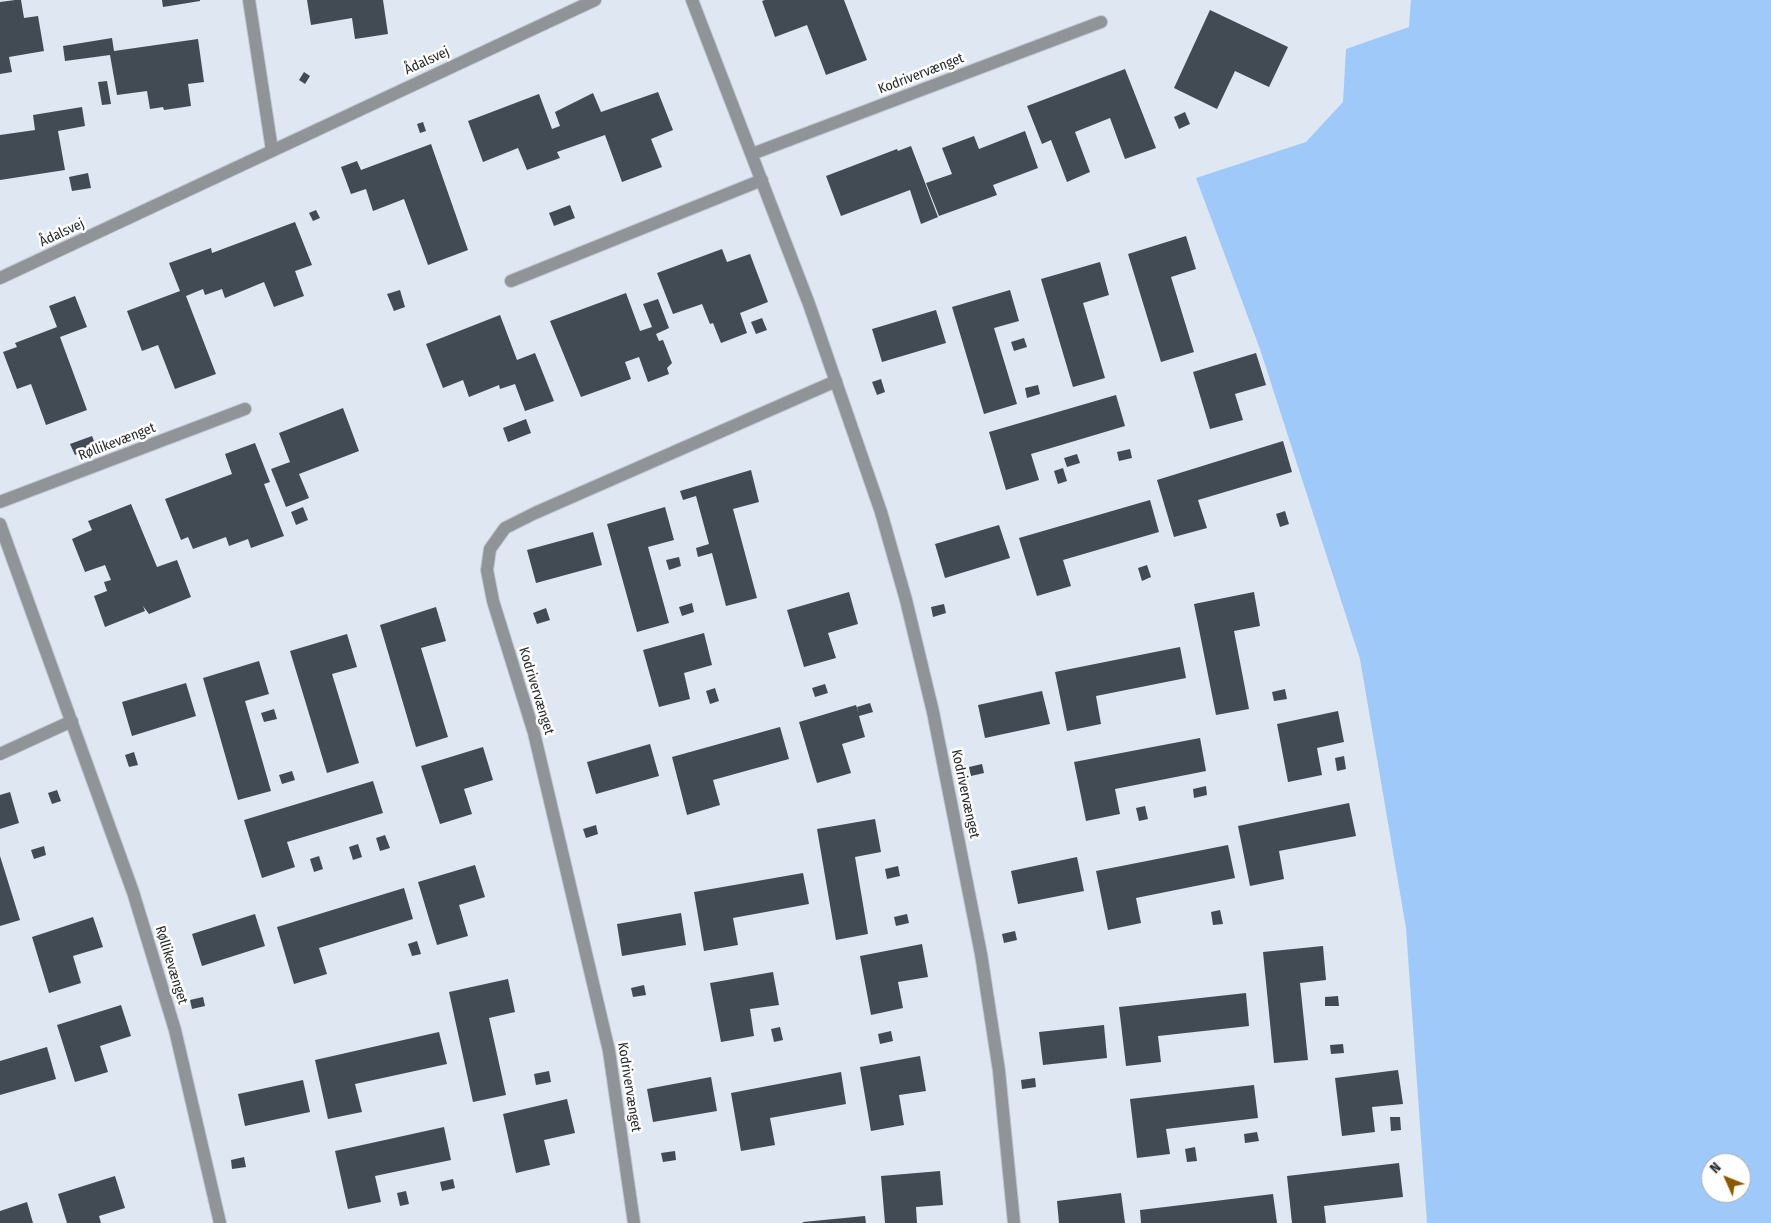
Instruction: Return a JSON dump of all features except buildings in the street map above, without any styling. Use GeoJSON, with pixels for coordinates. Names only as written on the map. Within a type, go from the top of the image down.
{"type":"FeatureCollection","features":[{"type":"Feature","properties":{"kind":"street"},"geometry":{"type":"LineString","coordinates":[[249,0],[272,150]]}},
{"type":"Feature","properties":{"kind":"street","name":"Ådalsvej"},"geometry":{"type":"LineString","coordinates":[[0,278],[595,0]]}},
{"type":"Feature","properties":{"kind":"street","name":"Kodrivervænget"},"geometry":{"type":"LineString","coordinates":[[692,0],[762,180],[836,381],[881,512],[906,600],[935,722],[984,972],[999,1071],[1014,1223]]}},
{"type":"Feature","properties":{"kind":"street","name":"Kodrivervænget"},"geometry":{"type":"LineString","coordinates":[[752,154],[1101,22]]}},
{"type":"Feature","properties":{"kind":"street"},"geometry":{"type":"LineString","coordinates":[[511,281],[762,180]]}},
{"type":"Feature","properties":{"kind":"street","name":"Kodrivervænget"},"geometry":{"type":"LineString","coordinates":[[634,1223],[609,1051],[534,733],[493,601],[487,570],[490,549],[505,528],[535,513],[836,381]]}},
{"type":"Feature","properties":{"kind":"street","name":"Røllikevænget"},"geometry":{"type":"LineString","coordinates":[[0,502],[245,409]]}},
{"type":"Feature","properties":{"kind":"street","name":"Røllikevænget"},"geometry":{"type":"LineString","coordinates":[[0,524],[2,538],[72,721],[134,892],[175,1030],[220,1223]]}},
{"type":"Feature","properties":{"kind":"street"},"geometry":{"type":"LineString","coordinates":[[0,754],[72,721]]}},
{"type":"Feature","properties":{"kind":"shaded area"},"geometry":{"type":"Polygon","coordinates":[[[1411,0],[1771,0],[1771,1223],[1427,1223],[1406,928],[1360,659],[1260,349],[1196,178],[1306,142],[1343,102],[1346,49],[1409,27],[1411,0]]]}}]}
